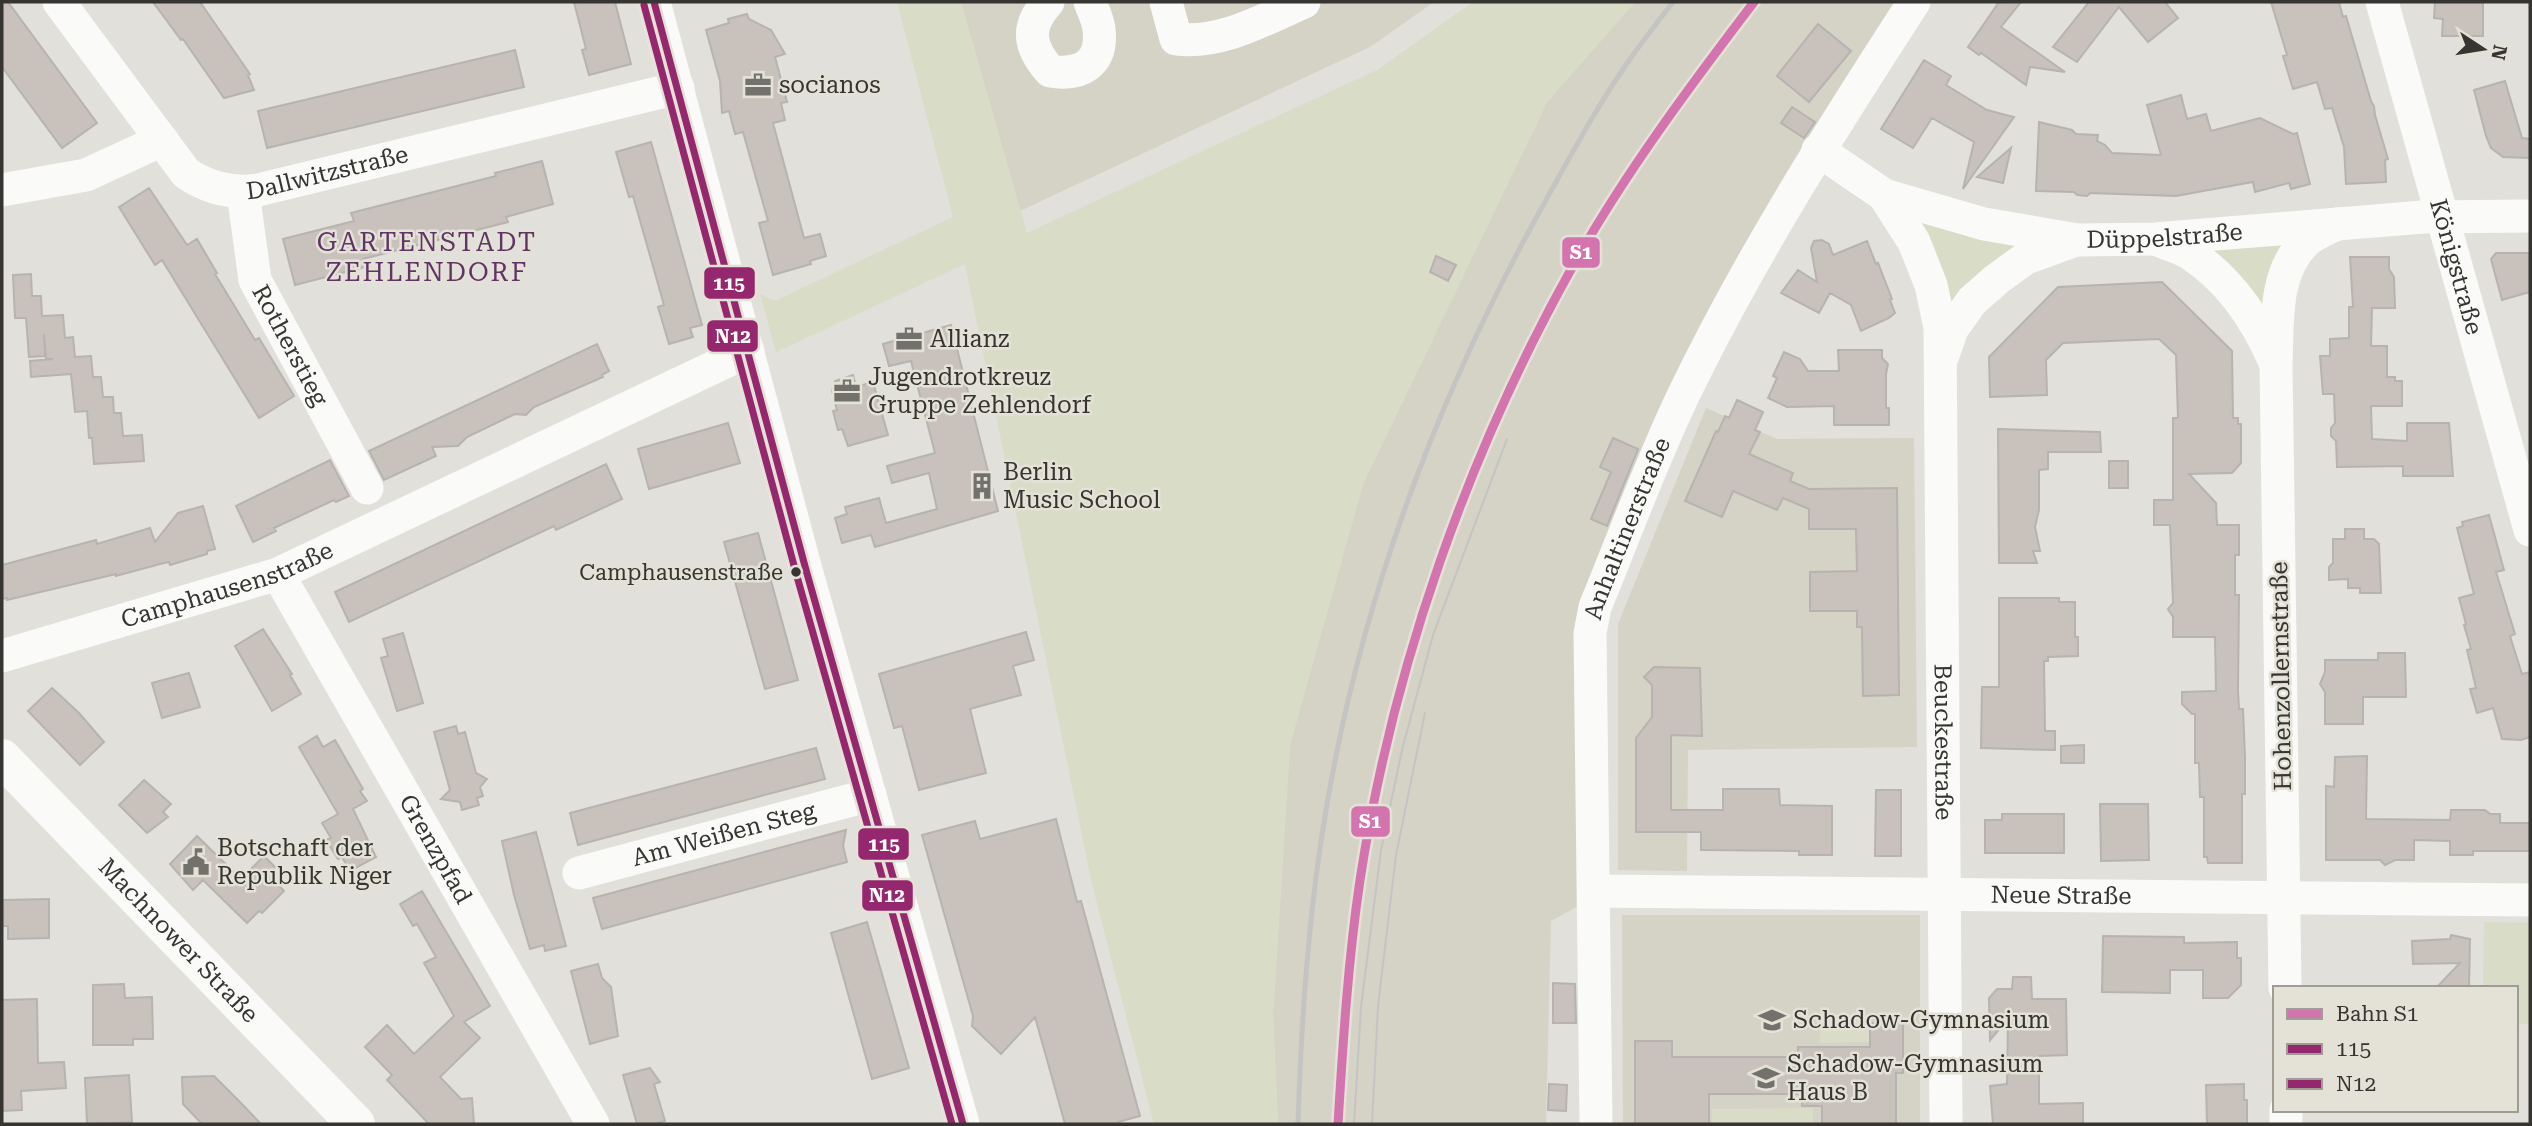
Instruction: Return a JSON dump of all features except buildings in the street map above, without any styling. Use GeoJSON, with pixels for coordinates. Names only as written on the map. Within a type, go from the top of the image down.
{"type":"FeatureCollection","features":[{"type":"Feature","properties":{"kind":"main road","name":"Machnower Straße"},"geometry":{"type":"LineString","coordinates":[[2,758],[356,1124]]}},
{"type":"Feature","properties":{"kind":"street","name":"Dallwitzstraße"},"geometry":{"type":"LineString","coordinates":[[59,2],[186,173],[212,187],[243,192],[678,88]]}},
{"type":"Feature","properties":{"kind":"street"},"geometry":{"type":"LineString","coordinates":[[654,2],[806,570],[963,1124]]}},
{"type":"Feature","properties":{"kind":"street"},"geometry":{"type":"LineString","coordinates":[[1048,2],[1032,26],[1032,43],[1037,57],[1050,71],[1068,74],[1082,71],[1099,46],[1099,27],[1090,2]]}},
{"type":"Feature","properties":{"kind":"street"},"geometry":{"type":"LineString","coordinates":[[1166,2],[1176,39],[1190,41],[1242,30],[1304,2]]}},
{"type":"Feature","properties":{"kind":"street","name":"Anhaltinerstraße"},"geometry":{"type":"LineString","coordinates":[[1596,1124],[1590,633],[1595,607],[1682,398],[1717,328],[1818,150],[1914,2]]}},
{"type":"Feature","properties":{"kind":"street","name":"Königstraße"},"geometry":{"type":"LineString","coordinates":[[2382,2],[2530,530]]}},
{"type":"Feature","properties":{"kind":"street"},"geometry":{"type":"LineString","coordinates":[[2,190],[86,175],[162,140]]}},
{"type":"Feature","properties":{"kind":"street","name":"Düppelstraße"},"geometry":{"type":"LineString","coordinates":[[1818,150],[1884,195],[1984,224],[2077,240],[2155,239],[2442,216],[2530,216]]}},
{"type":"Feature","properties":{"kind":"street","name":"Rotherstieg"},"geometry":{"type":"LineString","coordinates":[[243,192],[255,280],[367,488]]}},
{"type":"Feature","properties":{"kind":"street","name":"Beuckestraße"},"geometry":{"type":"LineString","coordinates":[[1884,195],[1914,242],[1931,285],[1940,327],[1946,1124]]}},
{"type":"Feature","properties":{"kind":"street","name":"Hohenzollernstraße"},"geometry":{"type":"LineString","coordinates":[[2285,986],[2276,364],[2278,301],[2287,269],[2304,242],[2337,224]]}},
{"type":"Feature","properties":{"kind":"street","name":"Hohenzollernstraße"},"geometry":{"type":"LineString","coordinates":[[2155,239],[2190,254],[2220,277],[2263,334],[2276,364]]}},
{"type":"Feature","properties":{"kind":"street","name":"Beuckestraße"},"geometry":{"type":"LineString","coordinates":[[1941,361],[1952,329],[1972,301],[2026,258],[2077,240]]}},
{"type":"Feature","properties":{"kind":"street","name":"Camphausenstraße"},"geometry":{"type":"LineString","coordinates":[[2,656],[278,575],[748,351]]}},
{"type":"Feature","properties":{"kind":"street","name":"Grenzpfad"},"geometry":{"type":"LineString","coordinates":[[278,575],[593,1124]]}},
{"type":"Feature","properties":{"kind":"street","name":"Am Weißen Steg"},"geometry":{"type":"LineString","coordinates":[[579,873],[870,795]]}},
{"type":"Feature","properties":{"kind":"street","name":"Neue Straße"},"geometry":{"type":"LineString","coordinates":[[1594,891],[2530,900]]}},
{"type":"Feature","properties":{"kind":"shaded area"},"geometry":{"type":"Polygon","coordinates":[[[961,2],[1434,2],[1370,47],[1020,211],[961,2]]]}},
{"type":"Feature","properties":{"kind":"shaded area"},"geometry":{"type":"Polygon","coordinates":[[[1635,2],[1900,2],[1598,571],[1582,904],[1551,921],[1546,1124],[1278,1124],[1273,1014],[1290,745],[1363,484],[1547,102],[1635,2]]]}},
{"type":"Feature","properties":{"kind":"shaded area"},"geometry":{"type":"Polygon","coordinates":[[[1706,408],[1777,439],[1914,438],[1917,747],[1688,750],[1687,871],[1618,870],[1618,624],[1706,408]]]}},
{"type":"Feature","properties":{"kind":"shaded area","name":"Schadow-Gymnasium"},"geometry":{"type":"Polygon","coordinates":[[[1622,915],[1920,915],[1920,1124],[1623,1124],[1622,915]]]}},
{"type":"Feature","properties":{"kind":"green space"},"geometry":{"type":"Polygon","coordinates":[[[897,2],[961,2],[1027,233],[1379,69],[1473,2],[1635,2],[1547,102],[1363,484],[1290,745],[1273,1014],[1278,1124],[1154,1124],[1092,884],[965,264],[776,352],[760,294],[775,301],[953,217],[897,2]]]}},
{"type":"Feature","properties":{"kind":"green space"},"geometry":{"type":"Polygon","coordinates":[[[1915,220],[2021,246],[1954,313],[1915,220]]]}},
{"type":"Feature","properties":{"kind":"green space"},"geometry":{"type":"Polygon","coordinates":[[[2291,238],[2265,309],[2198,245],[2291,238]]]}},
{"type":"Feature","properties":{"kind":"green space"},"geometry":{"type":"Polygon","coordinates":[[[2484,922],[2530,923],[2530,1023],[2518,1025],[2518,986],[2483,986],[2484,922]]]}},
{"type":"Feature","properties":{"kind":"green space"},"geometry":{"type":"Polygon","coordinates":[[[1828,1014],[1869,1015],[1869,1042],[1820,1043],[1820,1023],[1828,1014]]]}},
{"type":"Feature","properties":{"kind":"green space"},"geometry":{"type":"Polygon","coordinates":[[[1813,1108],[1813,1124],[1712,1124],[1712,1109],[1813,1108]]]}},
{"type":"Feature","properties":{"kind":"tram line"},"geometry":{"type":"LineString","coordinates":[[1354,1124],[1361,1007],[1381,850],[1402,750],[1433,635],[1507,439]]}},
{"type":"Feature","properties":{"kind":"tram line"},"geometry":{"type":"LineString","coordinates":[[1372,1124],[1378,1006],[1396,855],[1425,713]]}},
{"type":"Feature","properties":{"kind":"railway"},"geometry":{"type":"LineString","coordinates":[[1298,1124],[1306,979],[1322,835],[1356,669],[1379,588],[1436,429],[1469,351],[1506,275],[1604,98],[1673,2]]}},
{"type":"Feature","properties":{"kind":"rail line","name":"S1"},"geometry":{"type":"LineString","coordinates":[[1338,1124],[1352,941],[1374,800],[1414,641],[1468,486],[1500,410],[1536,336],[1594,230],[1637,163],[1754,2]]}},
{"type":"Feature","properties":{"kind":"transit line","name":"115"},"geometry":{"type":"LineString","coordinates":[[654,2],[806,570],[963,1124]]}},
{"type":"Feature","properties":{"kind":"transit line","name":"N12"},"geometry":{"type":"LineString","coordinates":[[644,5],[796,573],[952,1124]]}},
{"type":"Feature","properties":{"kind":"place","name":"socianos"},"geometry":{"type":"Point","coordinates":[758,85]}},
{"type":"Feature","properties":{"kind":"place","name":"Allianz"},"geometry":{"type":"Point","coordinates":[909,339]}},
{"type":"Feature","properties":{"kind":"place","name":"Jugendrotkreuz Gruppe Zehlendorf"},"geometry":{"type":"Point","coordinates":[847,391]}},
{"type":"Feature","properties":{"kind":"place","name":"Berlin Music School"},"geometry":{"type":"Point","coordinates":[982,486]}},
{"type":"Feature","properties":{"kind":"place","name":"Camphausenstraße"},"geometry":{"type":"Point","coordinates":[796,572]}},
{"type":"Feature","properties":{"kind":"place","name":"Botschaft der Republik Niger"},"geometry":{"type":"Point","coordinates":[196,862]}},
{"type":"Feature","properties":{"kind":"place","name":"Schadow-Gymnasium"},"geometry":{"type":"Point","coordinates":[1772,1020]}},
{"type":"Feature","properties":{"kind":"place","name":"Schadow-Gymnasium Haus B"},"geometry":{"type":"Point","coordinates":[1766,1078]}},
{"type":"Feature","properties":{"kind":"district","name":"GARTENSTADT ZEHLENDORF"},"geometry":{"type":"Point","coordinates":[427,257]}}]}
